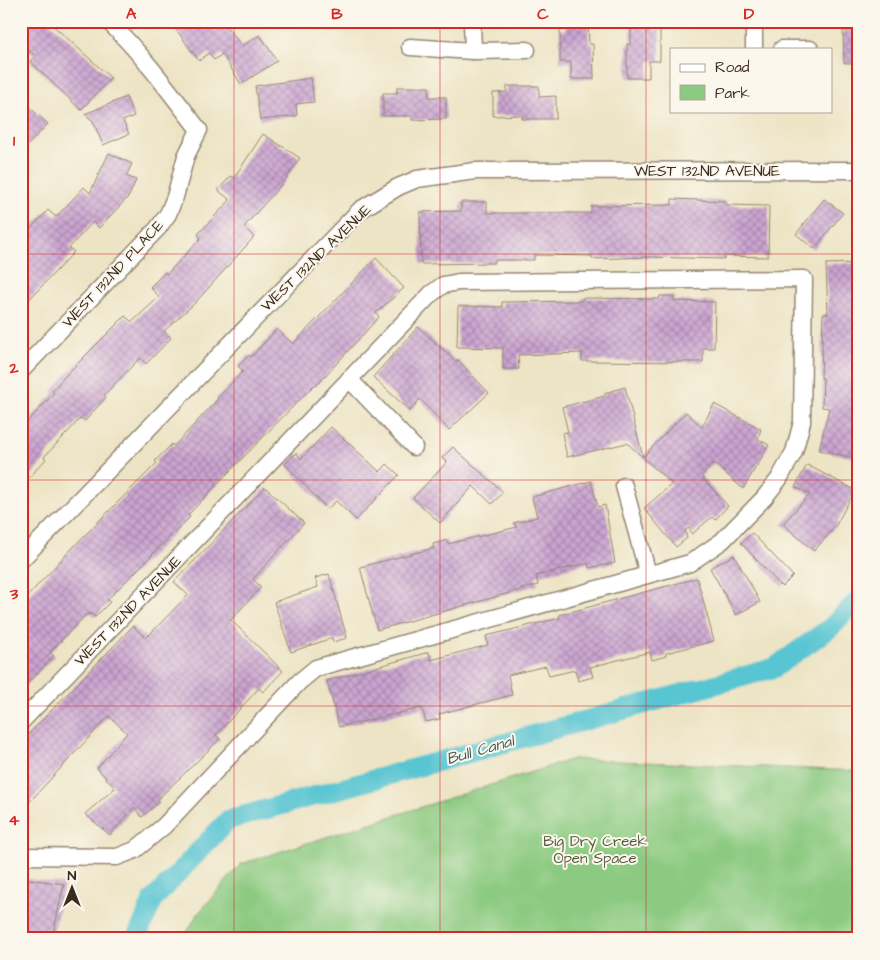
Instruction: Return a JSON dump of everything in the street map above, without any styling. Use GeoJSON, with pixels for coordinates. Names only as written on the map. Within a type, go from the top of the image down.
{"type":"FeatureCollection","features":[{"type":"Feature","properties":{"kind":"street","name":"WEST 132ND PLACE"},"geometry":{"type":"LineString","coordinates":[[21,371],[158,228],[168,214],[175,197],[186,156],[199,130],[170,95],[152,67],[108,21]]}},
{"type":"Feature","properties":{"kind":"street"},"geometry":{"type":"LineString","coordinates":[[472,21],[472,51]]}},
{"type":"Feature","properties":{"kind":"street"},"geometry":{"type":"LineString","coordinates":[[754,21],[754,48]]}},
{"type":"Feature","properties":{"kind":"street"},"geometry":{"type":"LineString","coordinates":[[410,47],[472,51],[527,50]]}},
{"type":"Feature","properties":{"kind":"street","name":"WEST 132ND AVENUE"},"geometry":{"type":"LineString","coordinates":[[21,560],[322,247],[360,210],[398,187],[434,175],[476,171],[859,170]]}},
{"type":"Feature","properties":{"kind":"street","name":"WEST 132ND AVENUE"},"geometry":{"type":"LineString","coordinates":[[21,722],[431,294],[443,285],[459,282],[804,280],[802,422],[798,440],[788,465],[764,498],[709,551],[690,563],[648,574]]}},
{"type":"Feature","properties":{"kind":"street"},"geometry":{"type":"LineString","coordinates":[[349,380],[414,447]]}},
{"type":"Feature","properties":{"kind":"street"},"geometry":{"type":"LineString","coordinates":[[21,856],[117,857],[135,850],[164,826],[300,682],[316,668],[648,574],[624,486]]}},
{"type":"Feature","properties":{"kind":"green space","name":"Big Dry Creek Open Space"},"geometry":{"type":"Polygon","coordinates":[[[573,759],[859,771],[859,939],[183,939],[197,915],[241,864],[573,759]]]}},
{"type":"Feature","properties":{"kind":"building"},"geometry":{"type":"Polygon","coordinates":[[[21,21],[48,21],[111,78],[81,110],[30,61],[35,56],[21,43],[21,21]]]}},
{"type":"Feature","properties":{"kind":"building"},"geometry":{"type":"Polygon","coordinates":[[[170,21],[222,21],[242,46],[260,35],[277,61],[241,84],[222,54],[214,60],[209,53],[199,61],[170,21]]]}},
{"type":"Feature","properties":{"kind":"building"},"geometry":{"type":"Polygon","coordinates":[[[566,21],[588,21],[589,44],[593,44],[594,79],[571,79],[571,62],[560,62],[560,30],[566,30],[566,21]]]}},
{"type":"Feature","properties":{"kind":"building"},"geometry":{"type":"Polygon","coordinates":[[[631,21],[654,21],[654,30],[660,30],[660,61],[649,61],[649,78],[627,78],[627,44],[631,44],[631,21]]]}},
{"type":"Feature","properties":{"kind":"building"},"geometry":{"type":"Polygon","coordinates":[[[843,31],[859,31],[859,63],[844,63],[843,31]]]}},
{"type":"Feature","properties":{"kind":"building"},"geometry":{"type":"Polygon","coordinates":[[[311,78],[314,102],[296,104],[297,116],[260,120],[255,86],[311,78]]]}},
{"type":"Feature","properties":{"kind":"building"},"geometry":{"type":"Polygon","coordinates":[[[507,86],[539,86],[539,97],[556,96],[556,119],[522,119],[522,115],[493,116],[493,93],[507,92],[507,86]]]}},
{"type":"Feature","properties":{"kind":"building"},"geometry":{"type":"Polygon","coordinates":[[[397,87],[429,87],[429,97],[446,97],[446,119],[412,120],[412,116],[383,116],[383,93],[397,93],[397,87]]]}},
{"type":"Feature","properties":{"kind":"building"},"geometry":{"type":"Polygon","coordinates":[[[126,97],[134,116],[123,121],[129,134],[103,145],[93,121],[85,114],[126,97]]]}},
{"type":"Feature","properties":{"kind":"building"},"geometry":{"type":"Polygon","coordinates":[[[28,106],[48,124],[21,152],[21,114],[28,106]]]}},
{"type":"Feature","properties":{"kind":"building"},"geometry":{"type":"Polygon","coordinates":[[[263,134],[300,158],[287,178],[244,227],[254,237],[195,303],[164,331],[171,338],[146,364],[140,358],[104,395],[106,397],[85,421],[81,418],[44,457],[46,459],[21,486],[21,429],[54,393],[52,391],[65,376],[125,316],[132,322],[159,297],[150,287],[165,272],[167,274],[201,238],[198,234],[230,200],[218,190],[231,176],[234,178],[263,134]]]}},
{"type":"Feature","properties":{"kind":"building"},"geometry":{"type":"Polygon","coordinates":[[[109,153],[132,164],[126,176],[136,180],[129,196],[99,228],[93,222],[69,248],[74,252],[21,308],[21,253],[29,245],[22,238],[48,210],[56,217],[84,187],[90,193],[109,153]]]}},
{"type":"Feature","properties":{"kind":"building"},"geometry":{"type":"Polygon","coordinates":[[[672,199],[726,201],[726,205],[769,206],[768,257],[725,256],[725,259],[648,257],[592,259],[592,256],[534,255],[534,260],[494,260],[494,263],[421,264],[420,212],[461,211],[461,202],[487,202],[487,213],[591,213],[591,206],[672,205],[672,199]]]}},
{"type":"Feature","properties":{"kind":"building"},"geometry":{"type":"Polygon","coordinates":[[[824,199],[843,213],[814,249],[796,234],[824,199]]]}},
{"type":"Feature","properties":{"kind":"building"},"geometry":{"type":"Polygon","coordinates":[[[376,258],[404,288],[376,313],[379,317],[316,386],[314,385],[226,475],[188,515],[190,517],[107,600],[110,602],[95,617],[91,613],[87,614],[50,652],[54,656],[21,690],[21,603],[80,540],[157,463],[155,461],[172,444],[174,446],[218,399],[243,371],[238,366],[249,355],[251,357],[277,329],[293,344],[376,258]]]}},
{"type":"Feature","properties":{"kind":"building"},"geometry":{"type":"Polygon","coordinates":[[[859,263],[859,459],[819,450],[829,408],[822,407],[823,378],[821,378],[823,314],[828,314],[826,264],[859,263]]]}},
{"type":"Feature","properties":{"kind":"building"},"geometry":{"type":"Polygon","coordinates":[[[660,296],[674,296],[674,301],[715,302],[714,348],[703,348],[703,362],[582,361],[582,353],[518,355],[519,369],[503,369],[503,348],[457,347],[458,306],[502,307],[502,302],[582,301],[582,298],[659,299],[660,296]]]}},
{"type":"Feature","properties":{"kind":"building"},"geometry":{"type":"Polygon","coordinates":[[[418,327],[457,362],[457,359],[489,393],[449,430],[420,399],[410,411],[373,377],[418,327]]]}},
{"type":"Feature","properties":{"kind":"building"},"geometry":{"type":"Polygon","coordinates":[[[625,387],[643,457],[686,412],[702,427],[714,404],[761,429],[758,439],[769,445],[743,489],[714,463],[701,476],[728,506],[715,520],[712,517],[692,534],[689,528],[685,530],[687,538],[676,547],[644,508],[672,484],[627,443],[567,457],[562,433],[568,432],[562,407],[605,396],[605,393],[625,387]]]}},
{"type":"Feature","properties":{"kind":"building"},"geometry":{"type":"Polygon","coordinates":[[[331,427],[380,472],[387,464],[399,475],[356,520],[336,501],[327,509],[285,464],[296,453],[301,459],[331,427]]]}},
{"type":"Feature","properties":{"kind":"building"},"geometry":{"type":"Polygon","coordinates":[[[453,447],[503,492],[492,504],[473,486],[440,523],[413,498],[447,462],[442,458],[453,447]]]}},
{"type":"Feature","properties":{"kind":"building"},"geometry":{"type":"Polygon","coordinates":[[[807,465],[855,490],[835,527],[814,551],[783,524],[810,494],[795,487],[807,465]]]}},
{"type":"Feature","properties":{"kind":"building"},"geometry":{"type":"Polygon","coordinates":[[[591,481],[598,507],[605,505],[615,563],[589,568],[588,563],[536,576],[538,585],[377,630],[360,567],[434,548],[433,544],[447,540],[448,544],[517,527],[513,523],[537,517],[532,497],[591,481]]]}},
{"type":"Feature","properties":{"kind":"building"},"geometry":{"type":"Polygon","coordinates":[[[265,487],[304,523],[253,579],[261,587],[231,620],[283,671],[263,692],[259,688],[216,735],[220,739],[157,800],[159,802],[142,817],[134,807],[110,835],[85,814],[115,788],[97,768],[127,733],[109,716],[21,811],[21,742],[133,626],[146,638],[188,595],[174,582],[265,487]]]}},
{"type":"Feature","properties":{"kind":"building"},"geometry":{"type":"Polygon","coordinates":[[[752,533],[793,576],[782,587],[741,543],[752,533]]]}},
{"type":"Feature","properties":{"kind":"building"},"geometry":{"type":"Polygon","coordinates":[[[734,555],[760,602],[736,615],[710,568],[734,555]]]}},
{"type":"Feature","properties":{"kind":"building"},"geometry":{"type":"Polygon","coordinates":[[[329,574],[347,638],[333,642],[332,638],[291,652],[274,602],[318,587],[315,578],[329,574]]]}},
{"type":"Feature","properties":{"kind":"building"},"geometry":{"type":"Polygon","coordinates":[[[697,578],[714,641],[666,653],[666,656],[652,660],[650,652],[590,667],[593,677],[578,681],[575,670],[549,676],[546,666],[508,675],[512,695],[439,714],[440,719],[426,722],[422,708],[339,727],[327,681],[429,652],[431,660],[488,645],[486,636],[560,618],[559,615],[697,578]]]}},
{"type":"Feature","properties":{"kind":"building"},"geometry":{"type":"Polygon","coordinates":[[[21,878],[64,884],[52,939],[21,939],[21,878]]]}},
{"type":"Feature","properties":{"kind":"waterway","name":"Bull Canal"},"geometry":{"type":"LineString","coordinates":[[136,939],[153,900],[228,820],[774,668],[830,628],[859,599]]}}]}
